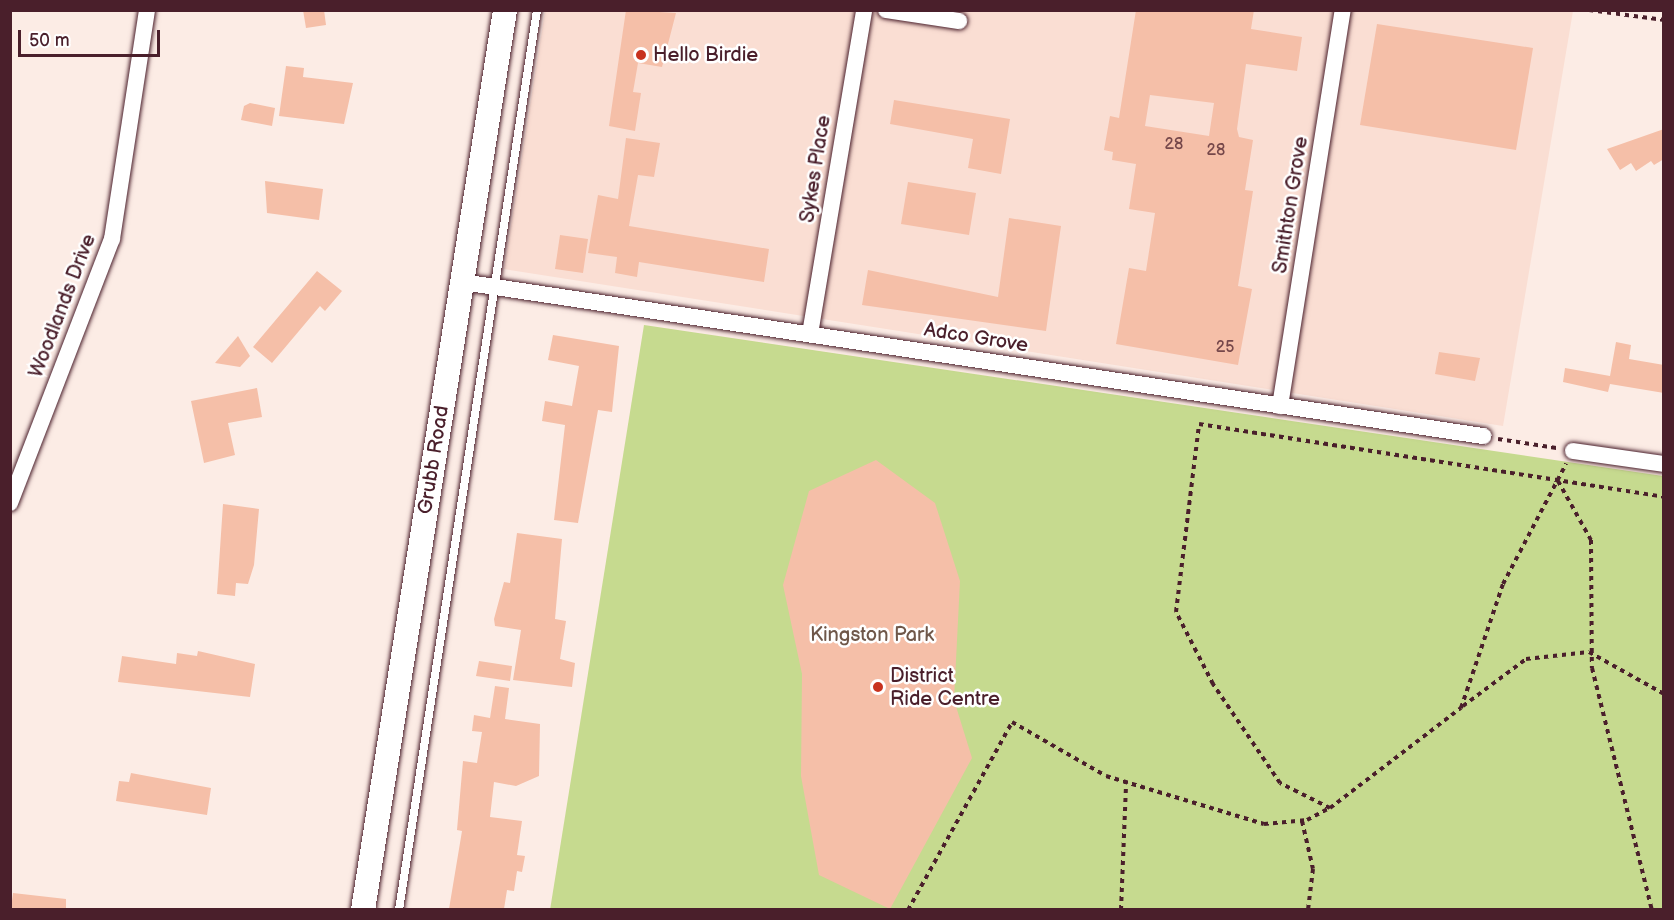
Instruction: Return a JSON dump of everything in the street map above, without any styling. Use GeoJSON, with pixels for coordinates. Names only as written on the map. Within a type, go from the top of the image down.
{"type":"FeatureCollection","features":[{"type":"Feature","properties":{"kind":"main road","name":"Grubb Road"},"geometry":{"type":"LineString","coordinates":[[363,909],[505,10]]}},
{"type":"Feature","properties":{"kind":"street","name":"Woodlands Drive"},"geometry":{"type":"LineString","coordinates":[[10,503],[112,239],[147,10]]}},
{"type":"Feature","properties":{"kind":"street","name":"Sykes Place"},"geometry":{"type":"LineString","coordinates":[[810,334],[864,10]]}},
{"type":"Feature","properties":{"kind":"street"},"geometry":{"type":"LineString","coordinates":[[886,10],[958,21]]}},
{"type":"Feature","properties":{"kind":"street","name":"Smithton Grove"},"geometry":{"type":"LineString","coordinates":[[1280,405],[1343,10]]}},
{"type":"Feature","properties":{"kind":"street","name":"Adco Grove"},"geometry":{"type":"LineString","coordinates":[[462,282],[1483,436]]}},
{"type":"Feature","properties":{"kind":"street"},"geometry":{"type":"LineString","coordinates":[[1573,451],[1664,464]]}},
{"type":"Feature","properties":{"kind":"lane","name":"Grubb Road"},"geometry":{"type":"LineString","coordinates":[[399,909],[537,10]]}},
{"type":"Feature","properties":{"kind":"path"},"geometry":{"type":"LineString","coordinates":[[1589,10],[1664,20]]}},
{"type":"Feature","properties":{"kind":"path"},"geometry":{"type":"LineString","coordinates":[[1330,808],[1280,783],[1213,684],[1176,612],[1199,424],[1664,496]]}},
{"type":"Feature","properties":{"kind":"path"},"geometry":{"type":"LineString","coordinates":[[1483,436],[1573,451]]}},
{"type":"Feature","properties":{"kind":"path"},"geometry":{"type":"LineString","coordinates":[[1461,708],[1503,584],[1558,480]]}},
{"type":"Feature","properties":{"kind":"path"},"geometry":{"type":"LineString","coordinates":[[1558,480],[1591,540],[1592,669],[1652,909]]}},
{"type":"Feature","properties":{"kind":"path"},"geometry":{"type":"LineString","coordinates":[[908,909],[1012,723],[1065,756],[1126,783],[1264,824],[1302,821],[1330,808],[1526,659],[1589,652],[1664,694]]}},
{"type":"Feature","properties":{"kind":"path"},"geometry":{"type":"LineString","coordinates":[[1121,909],[1126,783]]}},
{"type":"Feature","properties":{"kind":"path"},"geometry":{"type":"LineString","coordinates":[[1302,821],[1313,869],[1308,909]]}},
{"type":"Feature","properties":{"kind":"shaded area"},"geometry":{"type":"Polygon","coordinates":[[[545,11],[1573,11],[1503,426],[504,269],[545,11]]]}},
{"type":"Feature","properties":{"kind":"green space","name":"Kingston Park"},"geometry":{"type":"Polygon","coordinates":[[[644,325],[1663,476],[1663,909],[550,910],[644,325]]]}},
{"type":"Feature","properties":{"kind":"building"},"geometry":{"type":"Polygon","coordinates":[[[303,10],[324,10],[326,25],[306,28],[303,10]]]}},
{"type":"Feature","properties":{"kind":"building"},"geometry":{"type":"Polygon","coordinates":[[[626,10],[676,13],[662,67],[638,63],[633,92],[641,93],[635,131],[609,126],[626,10]]]}},
{"type":"Feature","properties":{"kind":"building"},"geometry":{"type":"Polygon","coordinates":[[[1136,10],[1254,10],[1251,29],[1302,37],[1297,71],[1246,64],[1237,129],[1239,137],[1253,140],[1245,190],[1253,191],[1238,286],[1252,289],[1238,365],[1116,344],[1129,268],[1146,271],[1155,213],[1129,209],[1136,164],[1112,160],[1113,152],[1104,150],[1110,116],[1119,118],[1136,10]],[[1150,95],[1145,126],[1209,136],[1214,103],[1150,95]]]}},
{"type":"Feature","properties":{"kind":"building"},"geometry":{"type":"Polygon","coordinates":[[[1377,24],[1533,48],[1516,150],[1360,125],[1377,24]]]}},
{"type":"Feature","properties":{"kind":"building"},"geometry":{"type":"Polygon","coordinates":[[[286,66],[304,68],[303,77],[353,83],[344,124],[279,116],[286,66]]]}},
{"type":"Feature","properties":{"kind":"building"},"geometry":{"type":"Polygon","coordinates":[[[894,100],[1010,119],[1001,174],[968,168],[973,139],[890,124],[894,100]]]}},
{"type":"Feature","properties":{"kind":"building"},"geometry":{"type":"Polygon","coordinates":[[[250,103],[275,108],[272,126],[241,120],[244,106],[250,103]]]}},
{"type":"Feature","properties":{"kind":"building"},"geometry":{"type":"Polygon","coordinates":[[[1664,129],[1664,159],[1654,165],[1651,161],[1636,171],[1631,163],[1620,170],[1607,149],[1664,129]]]}},
{"type":"Feature","properties":{"kind":"building"},"geometry":{"type":"Polygon","coordinates":[[[626,138],[660,143],[654,177],[638,175],[629,226],[769,249],[764,282],[639,262],[637,277],[615,273],[617,257],[588,253],[598,195],[618,199],[626,138]]]}},
{"type":"Feature","properties":{"kind":"building"},"geometry":{"type":"Polygon","coordinates":[[[265,181],[323,189],[319,220],[267,213],[265,181]]]}},
{"type":"Feature","properties":{"kind":"building"},"geometry":{"type":"Polygon","coordinates":[[[908,182],[976,193],[969,235],[901,224],[908,182]]]}},
{"type":"Feature","properties":{"kind":"building"},"geometry":{"type":"Polygon","coordinates":[[[1009,218],[1061,226],[1046,331],[862,305],[868,270],[998,297],[1009,218]]]}},
{"type":"Feature","properties":{"kind":"building"},"geometry":{"type":"Polygon","coordinates":[[[560,235],[588,239],[583,273],[555,269],[560,235]]]}},
{"type":"Feature","properties":{"kind":"building"},"geometry":{"type":"Polygon","coordinates":[[[317,271],[342,291],[325,311],[320,306],[272,363],[253,347],[317,271]]]}},
{"type":"Feature","properties":{"kind":"building"},"geometry":{"type":"Polygon","coordinates":[[[553,335],[619,346],[612,412],[598,410],[578,523],[554,520],[565,425],[542,421],[545,401],[572,406],[579,366],[548,360],[553,335]]]}},
{"type":"Feature","properties":{"kind":"building"},"geometry":{"type":"Polygon","coordinates":[[[238,336],[250,356],[240,367],[215,363],[238,336]]]}},
{"type":"Feature","properties":{"kind":"building"},"geometry":{"type":"Polygon","coordinates":[[[1616,342],[1631,345],[1629,359],[1664,365],[1664,393],[1610,384],[1608,392],[1563,382],[1565,368],[1610,376],[1616,342]]]}},
{"type":"Feature","properties":{"kind":"building"},"geometry":{"type":"Polygon","coordinates":[[[1439,352],[1480,358],[1475,381],[1435,374],[1439,352]]]}},
{"type":"Feature","properties":{"kind":"building"},"geometry":{"type":"Polygon","coordinates":[[[257,388],[262,417],[228,423],[235,455],[204,463],[191,401],[257,388]]]}},
{"type":"Feature","properties":{"kind":"building","name":"District Ride Centre"},"geometry":{"type":"Polygon","coordinates":[[[876,460],[935,503],[960,581],[954,700],[972,758],[890,909],[819,875],[801,776],[802,674],[783,585],[809,491],[876,460]]]}},
{"type":"Feature","properties":{"kind":"building"},"geometry":{"type":"Polygon","coordinates":[[[223,504],[259,509],[254,565],[248,584],[236,583],[235,596],[217,594],[223,504]]]}},
{"type":"Feature","properties":{"kind":"building"},"geometry":{"type":"Polygon","coordinates":[[[517,533],[562,539],[555,619],[566,621],[560,659],[575,663],[572,687],[513,680],[521,630],[495,626],[494,619],[504,582],[510,583],[517,533]]]}},
{"type":"Feature","properties":{"kind":"building"},"geometry":{"type":"Polygon","coordinates":[[[198,651],[255,664],[250,697],[118,682],[122,656],[176,664],[177,653],[197,656],[198,651]]]}},
{"type":"Feature","properties":{"kind":"building"},"geometry":{"type":"Polygon","coordinates":[[[479,661],[512,666],[510,681],[476,676],[479,661]]]}},
{"type":"Feature","properties":{"kind":"building"},"geometry":{"type":"Polygon","coordinates":[[[495,686],[509,688],[505,719],[540,724],[539,776],[516,786],[494,782],[490,817],[522,821],[517,855],[525,856],[522,872],[517,871],[514,891],[507,890],[504,909],[449,909],[462,831],[457,830],[463,761],[477,763],[482,732],[472,731],[474,715],[490,718],[495,686]]]}},
{"type":"Feature","properties":{"kind":"building"},"geometry":{"type":"Polygon","coordinates":[[[131,773],[211,788],[207,815],[116,801],[119,781],[129,782],[131,773]]]}},
{"type":"Feature","properties":{"kind":"building"},"geometry":{"type":"Polygon","coordinates":[[[13,893],[66,899],[66,909],[11,909],[13,893]]]}},
{"type":"Feature","properties":{"kind":"place","name":"Hello Birdie"},"geometry":{"type":"Point","coordinates":[641,55]}},
{"type":"Feature","properties":{"kind":"place","name":"District Ride Centre"},"geometry":{"type":"Point","coordinates":[878,687]}}]}
